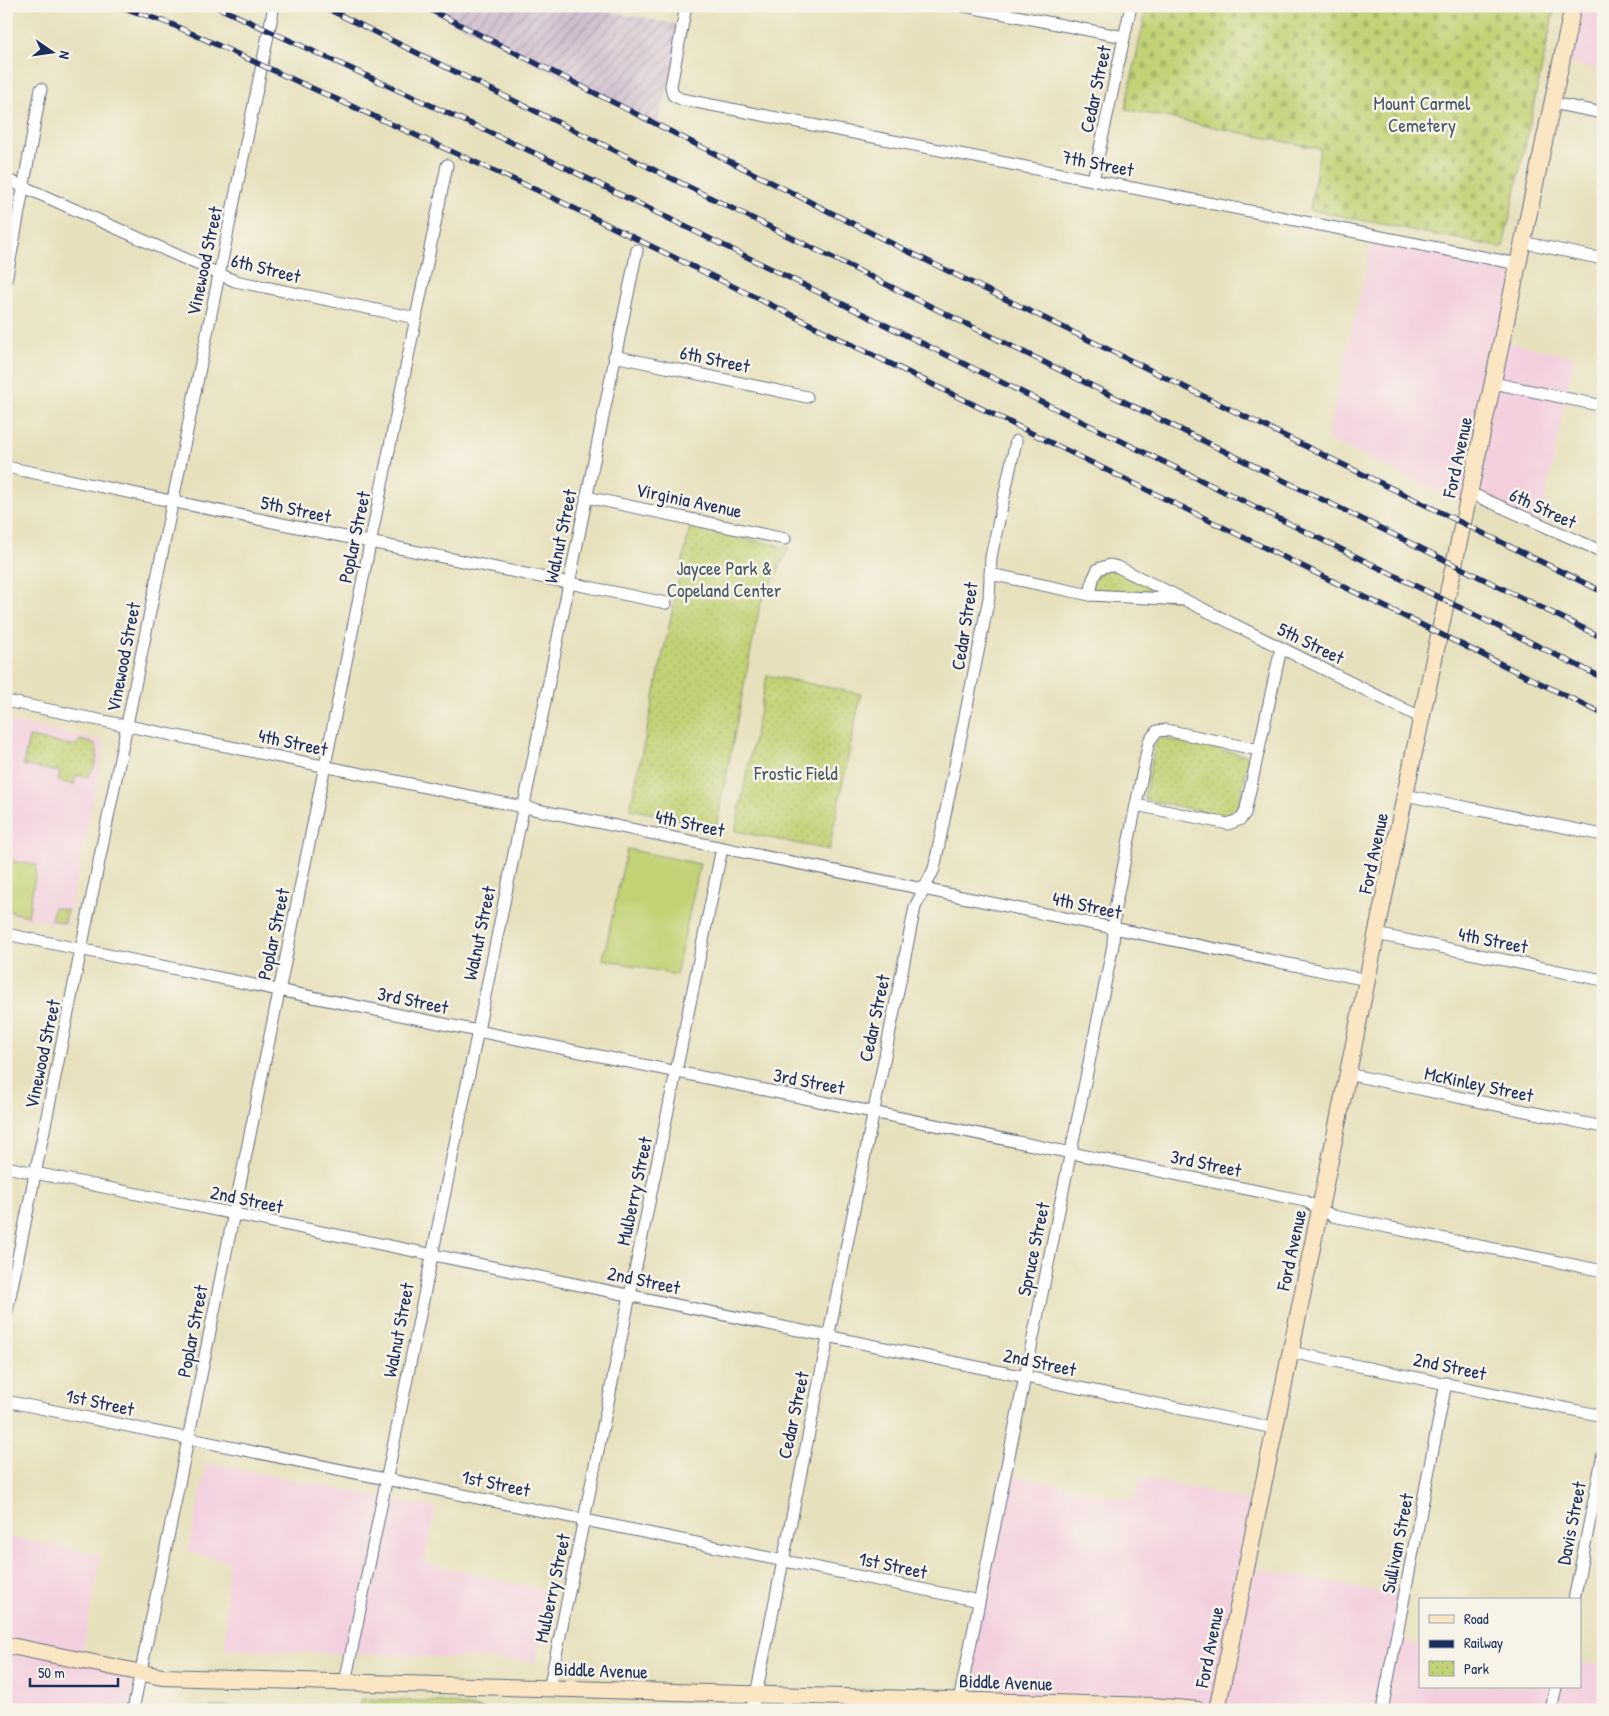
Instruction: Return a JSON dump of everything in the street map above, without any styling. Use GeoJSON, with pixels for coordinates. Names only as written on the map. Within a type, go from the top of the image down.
{"type":"FeatureCollection","features":[{"type":"Feature","properties":{"kind":"main road","name":"Ford Avenue"},"geometry":{"type":"LineString","coordinates":[[1217,1710],[1376,934],[1572,6]]}},
{"type":"Feature","properties":{"kind":"main road","name":"Biddle Avenue"},"geometry":{"type":"LineString","coordinates":[[6,1645],[162,1677],[549,1689],[756,1705],[959,1700],[1153,1706],[1198,1710]]}},
{"type":"Feature","properties":{"kind":"street","name":"Vinewood Street"},"geometry":{"type":"LineString","coordinates":[[6,1316],[274,6]]}},
{"type":"Feature","properties":{"kind":"street","name":"7th Street"},"geometry":{"type":"LineString","coordinates":[[686,6],[671,86],[674,94],[692,101],[1518,264]]}},
{"type":"Feature","properties":{"kind":"street"},"geometry":{"type":"LineString","coordinates":[[964,6],[1124,38]]}},
{"type":"Feature","properties":{"kind":"street","name":"Cedar Street"},"geometry":{"type":"LineString","coordinates":[[1093,180],[1131,6]]}},
{"type":"Feature","properties":{"kind":"street"},"geometry":{"type":"LineString","coordinates":[[6,280],[25,187],[26,170],[41,90]]}},
{"type":"Feature","properties":{"kind":"street"},"geometry":{"type":"LineString","coordinates":[[1552,104],[1603,113]]}},
{"type":"Feature","properties":{"kind":"street","name":"Poplar Street"},"geometry":{"type":"LineString","coordinates":[[133,1710],[446,165]]}},
{"type":"Feature","properties":{"kind":"street","name":"6th Street"},"geometry":{"type":"LineString","coordinates":[[6,179],[235,281],[416,318]]}},
{"type":"Feature","properties":{"kind":"street"},"geometry":{"type":"LineString","coordinates":[[1522,242],[1603,259]]}},
{"type":"Feature","properties":{"kind":"street","name":"Walnut Street"},"geometry":{"type":"LineString","coordinates":[[345,1683],[637,250]]}},
{"type":"Feature","properties":{"kind":"street","name":"6th Street"},"geometry":{"type":"LineString","coordinates":[[614,356],[807,397]]}},
{"type":"Feature","properties":{"kind":"street"},"geometry":{"type":"LineString","coordinates":[[1493,383],[1603,406]]}},
{"type":"Feature","properties":{"kind":"street","name":"Cedar Street"},"geometry":{"type":"LineString","coordinates":[[756,1705],[782,1560],[915,907],[934,869],[989,598],[991,557],[1016,441]]}},
{"type":"Feature","properties":{"kind":"street","name":"5th Street"},"geometry":{"type":"LineString","coordinates":[[6,467],[666,603]]}},
{"type":"Feature","properties":{"kind":"street","name":"6th Street"},"geometry":{"type":"LineString","coordinates":[[1470,493],[1603,552]]}},
{"type":"Feature","properties":{"kind":"street","name":"Virginia Avenue"},"geometry":{"type":"LineString","coordinates":[[586,497],[785,539]]}},
{"type":"Feature","properties":{"kind":"street","name":"5th Street"},"geometry":{"type":"LineString","coordinates":[[1090,595],[1093,579],[1098,569],[1110,566],[1118,567],[1422,718]]}},
{"type":"Feature","properties":{"kind":"street","name":"5th Street"},"geometry":{"type":"LineString","coordinates":[[990,574],[1090,595],[1185,600]]}},
{"type":"Feature","properties":{"kind":"street"},"geometry":{"type":"LineString","coordinates":[[1136,805],[1228,824],[1236,823],[1245,813],[1281,648]]}},
{"type":"Feature","properties":{"kind":"street","name":"4th Street"},"geometry":{"type":"LineString","coordinates":[[6,701],[1367,980]]}},
{"type":"Feature","properties":{"kind":"street","name":"Spruce Street"},"geometry":{"type":"LineString","coordinates":[[959,1700],[1113,945],[1115,908],[1149,741],[1158,731],[1166,730],[1259,750]]}},
{"type":"Feature","properties":{"kind":"street"},"geometry":{"type":"LineString","coordinates":[[1405,795],[1603,835]]}},
{"type":"Feature","properties":{"kind":"street","name":"Mulberry Street"},"geometry":{"type":"LineString","coordinates":[[549,1689],[722,848]]}},
{"type":"Feature","properties":{"kind":"street","name":"3rd Street"},"geometry":{"type":"LineString","coordinates":[[6,934],[1306,1201],[1333,1216],[1603,1271]]}},
{"type":"Feature","properties":{"kind":"street","name":"4th Street"},"geometry":{"type":"LineString","coordinates":[[1376,934],[1603,980]]}},
{"type":"Feature","properties":{"kind":"street","name":"McKinley Street"},"geometry":{"type":"LineString","coordinates":[[1347,1074],[1603,1127]]}},
{"type":"Feature","properties":{"kind":"street","name":"2nd Street"},"geometry":{"type":"LineString","coordinates":[[6,1167],[1274,1428]]}},
{"type":"Feature","properties":{"kind":"street","name":"2nd Street"},"geometry":{"type":"LineString","coordinates":[[1290,1352],[1603,1416]]}},
{"type":"Feature","properties":{"kind":"street","name":"Sullivan Street"},"geometry":{"type":"LineString","coordinates":[[1382,1710],[1446,1383]]}},
{"type":"Feature","properties":{"kind":"street","name":"1st Street"},"geometry":{"type":"LineString","coordinates":[[6,1401],[979,1601]]}},
{"type":"Feature","properties":{"kind":"street","name":"Davis Street"},"geometry":{"type":"LineString","coordinates":[[1574,1598],[1603,1454]]}},
{"type":"Feature","properties":{"kind":"street"},"geometry":{"type":"LineString","coordinates":[[1551,1710],[1556,1688]]}},
{"type":"Feature","properties":{"kind":"shaded area"},"geometry":{"type":"Polygon","coordinates":[[[423,6],[577,6],[682,25],[672,73],[657,125],[423,6]]]}},
{"type":"Feature","properties":{"kind":"shaded area"},"geometry":{"type":"Polygon","coordinates":[[[1573,6],[1603,6],[1603,70],[1560,62],[1573,6]]]}},
{"type":"Feature","properties":{"kind":"shaded area"},"geometry":{"type":"Polygon","coordinates":[[[1373,237],[1518,264],[1502,341],[1574,357],[1540,526],[1470,493],[1467,505],[1327,439],[1373,237]]]}},
{"type":"Feature","properties":{"kind":"shaded area"},"geometry":{"type":"Polygon","coordinates":[[[6,721],[105,741],[67,926],[6,914],[6,721]]]}},
{"type":"Feature","properties":{"kind":"shaded area"},"geometry":{"type":"Polygon","coordinates":[[[207,1463],[436,1508],[424,1562],[551,1592],[536,1661],[225,1649],[228,1561],[188,1552],[207,1463]]]}},
{"type":"Feature","properties":{"kind":"shaded area"},"geometry":{"type":"Polygon","coordinates":[[[1006,1474],[1134,1501],[1140,1477],[1258,1503],[1246,1566],[1404,1597],[1396,1639],[1419,1645],[1419,1688],[1582,1688],[1582,1661],[1603,1665],[1603,1710],[888,1710],[888,1698],[959,1700],[1006,1474]]]}},
{"type":"Feature","properties":{"kind":"shaded area"},"geometry":{"type":"Polygon","coordinates":[[[6,1536],[101,1555],[81,1660],[141,1673],[133,1710],[6,1710],[6,1536]]]}},
{"type":"Feature","properties":{"kind":"green space","name":"Mount Carmel Cemetery"},"geometry":{"type":"Polygon","coordinates":[[[1147,6],[1555,6],[1503,248],[1310,210],[1320,149],[1125,109],[1147,6]]]}},
{"type":"Feature","properties":{"kind":"green space","name":"Jaycee Park & Copeland Center"},"geometry":{"type":"Polygon","coordinates":[[[690,527],[789,548],[760,605],[716,827],[630,809],[690,527]]]}},
{"type":"Feature","properties":{"kind":"green space"},"geometry":{"type":"Polygon","coordinates":[[[1110,565],[1185,600],[1090,595],[1093,579],[1110,565]]]}},
{"type":"Feature","properties":{"kind":"green space","name":"Frostic Field"},"geometry":{"type":"Polygon","coordinates":[[[767,675],[861,694],[829,850],[735,831],[767,675]]]}},
{"type":"Feature","properties":{"kind":"green space"},"geometry":{"type":"Polygon","coordinates":[[[29,737],[75,746],[80,740],[95,744],[97,757],[92,771],[87,777],[76,775],[74,785],[58,781],[60,772],[23,765],[29,737]]]}},
{"type":"Feature","properties":{"kind":"green space"},"geometry":{"type":"Polygon","coordinates":[[[1157,737],[1249,756],[1236,818],[1144,799],[1157,737]]]}},
{"type":"Feature","properties":{"kind":"green space"},"geometry":{"type":"Polygon","coordinates":[[[627,849],[700,864],[676,975],[603,959],[627,849]]]}},
{"type":"Feature","properties":{"kind":"green space"},"geometry":{"type":"Polygon","coordinates":[[[6,860],[37,865],[28,916],[6,911],[6,860]]]}},
{"type":"Feature","properties":{"kind":"green space"},"geometry":{"type":"Polygon","coordinates":[[[54,907],[67,910],[64,923],[51,920],[54,907]]]}},
{"type":"Feature","properties":{"kind":"green space"},"geometry":{"type":"Polygon","coordinates":[[[360,1700],[443,1702],[488,1710],[360,1707],[360,1700]]]}},
{"type":"Feature","properties":{"kind":"green space"},"geometry":{"type":"Polygon","coordinates":[[[210,1707],[325,1708],[209,1710],[210,1707]]]}},
{"type":"Feature","properties":{"kind":"railway"},"geometry":{"type":"LineString","coordinates":[[118,6],[171,24],[541,192],[1603,714]]}},
{"type":"Feature","properties":{"kind":"railway"},"geometry":{"type":"LineString","coordinates":[[215,6],[554,162],[1603,678]]}},
{"type":"Feature","properties":{"kind":"railway"},"geometry":{"type":"LineString","coordinates":[[322,6],[1603,638]]}},
{"type":"Feature","properties":{"kind":"railway"},"geometry":{"type":"LineString","coordinates":[[423,6],[893,244],[1603,592]]}}]}
